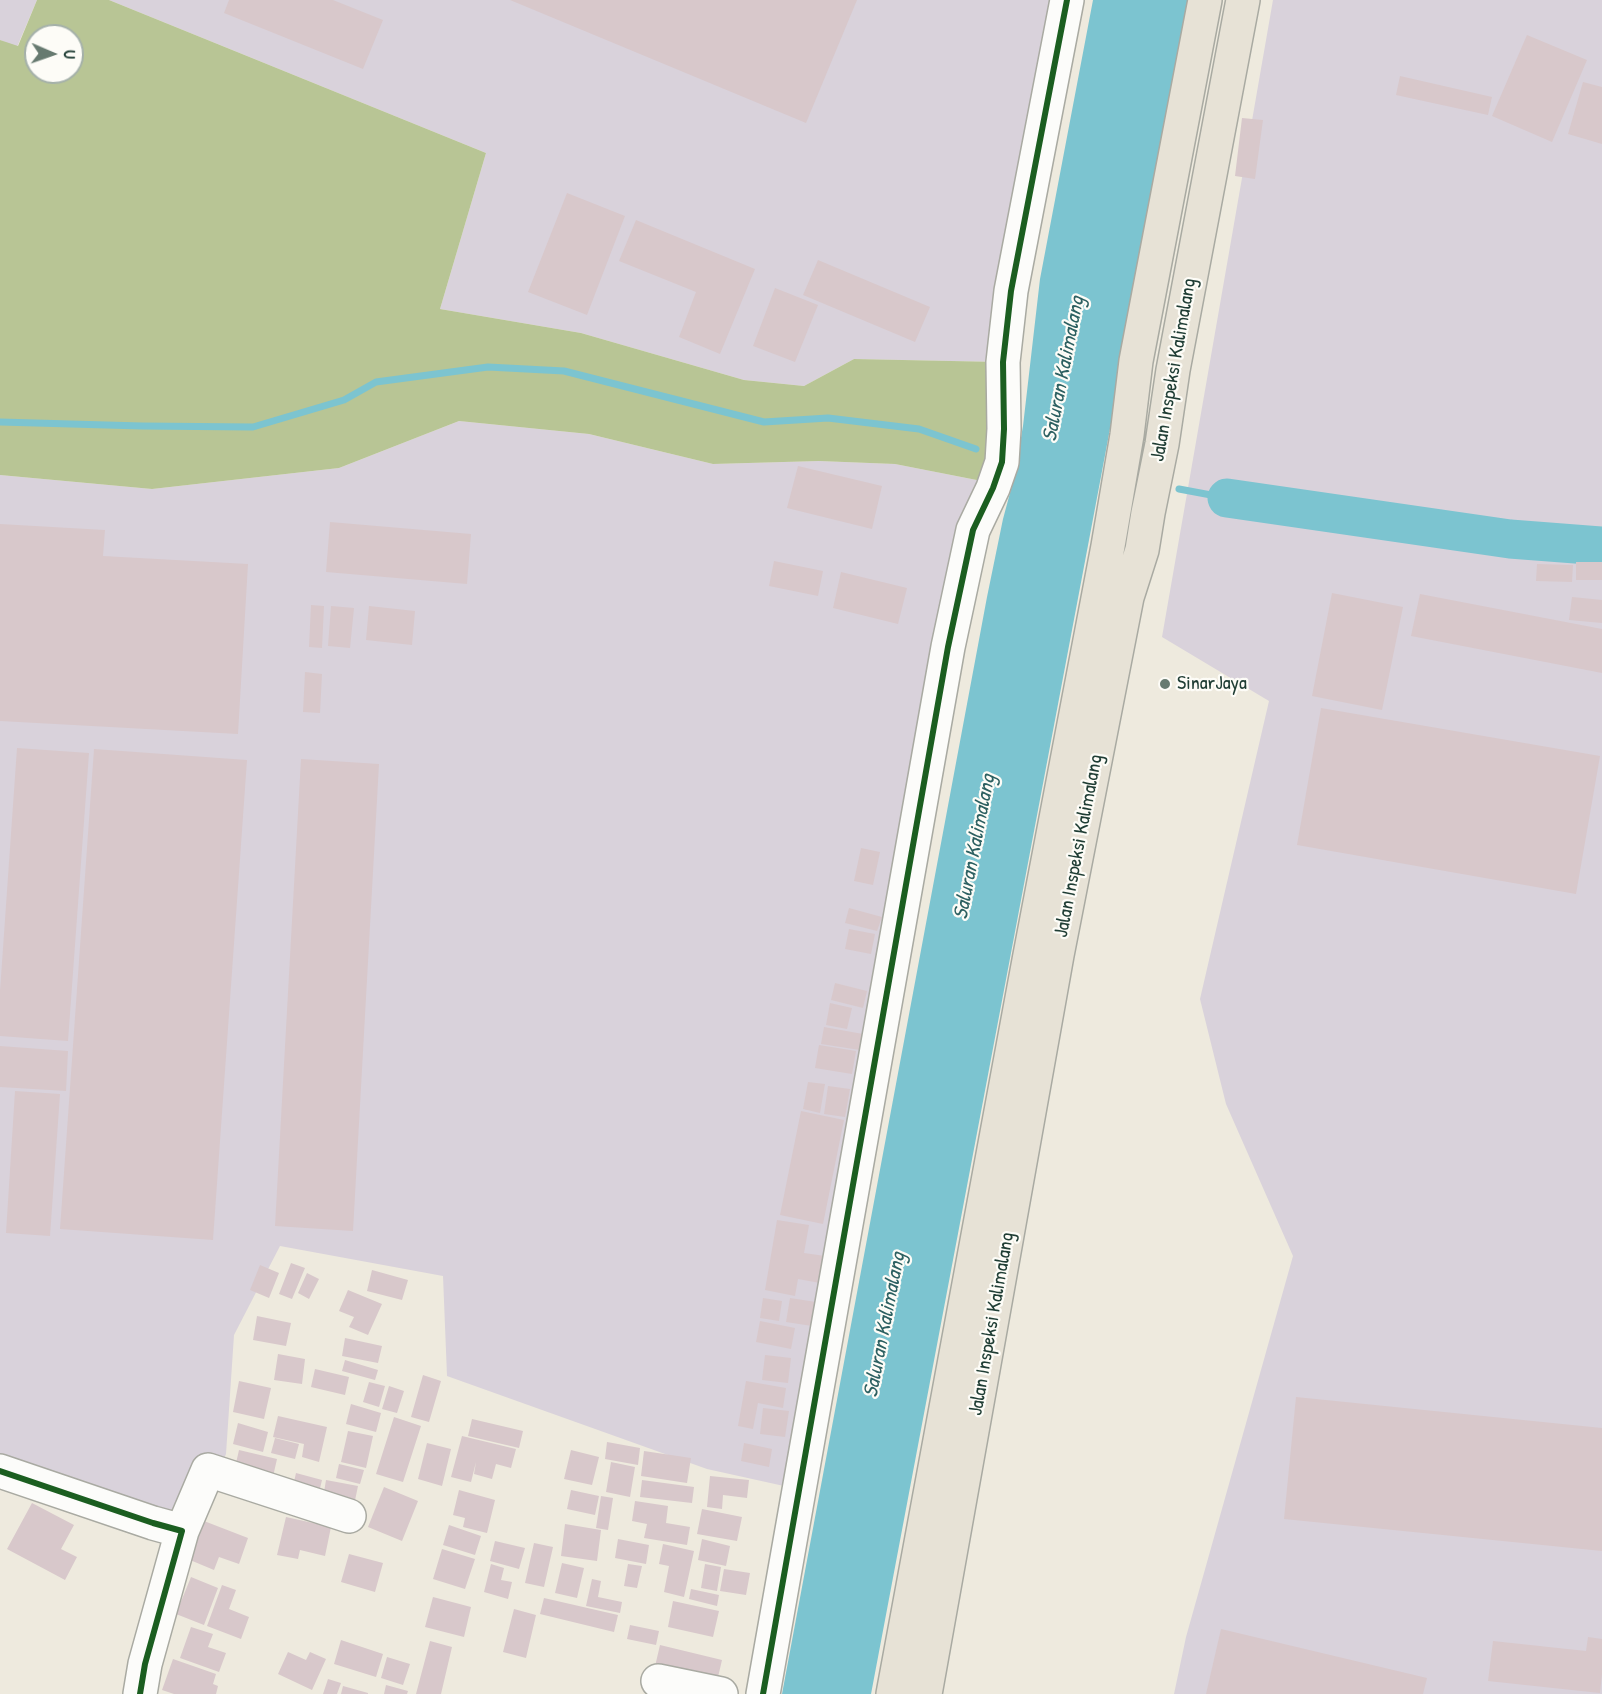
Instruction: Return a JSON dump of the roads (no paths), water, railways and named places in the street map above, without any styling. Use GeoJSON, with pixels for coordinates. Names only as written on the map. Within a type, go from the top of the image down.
{"type":"FeatureCollection","features":[{"type":"Feature","properties":{"kind":"main road","name":"Jalan Inspeksi Kalimalang"},"geometry":{"type":"LineString","coordinates":[[925,1694],[952,1551],[1127,435],[1136,361],[1205,0]]}},
{"type":"Feature","properties":{"kind":"main road","name":"Jalan Inspeksi Kalimalang"},"geometry":{"type":"LineString","coordinates":[[893,1694],[921,1540],[1044,955],[1127,597],[1143,550],[1173,370],[1243,0]]}},
{"type":"Feature","properties":{"kind":"main road"},"geometry":{"type":"LineString","coordinates":[[921,1540],[952,1551]]}},
{"type":"Feature","properties":{"kind":"street"},"geometry":{"type":"LineString","coordinates":[[763,1694],[948,648],[973,530],[993,488],[1002,462],[1003,362],[1011,291],[1067,0]]}},
{"type":"Feature","properties":{"kind":"street"},"geometry":{"type":"LineString","coordinates":[[140,1694],[182,1531],[208,1470],[349,1516]]}},
{"type":"Feature","properties":{"kind":"street"},"geometry":{"type":"LineString","coordinates":[[0,1471],[182,1531]]}},
{"type":"Feature","properties":{"kind":"street"},"geometry":{"type":"LineString","coordinates":[[658,1681],[721,1694]]}},
{"type":"Feature","properties":{"kind":"water","name":"Saluran Kalimalang"},"geometry":{"type":"Polygon","coordinates":[[[1093,0],[1191,0],[871,1694],[782,1694],[987,597],[1014,478],[1023,426],[1040,279],[1093,0]]]}},
{"type":"Feature","properties":{"kind":"waterway"},"geometry":{"type":"LineString","coordinates":[[0,422],[253,427],[344,400],[376,382],[488,367],[564,371],[764,422],[828,418],[919,429],[976,449]]}},
{"type":"Feature","properties":{"kind":"waterway"},"geometry":{"type":"LineString","coordinates":[[1179,489],[1227,498]]}},
{"type":"Feature","properties":{"kind":"waterway"},"geometry":{"type":"LineString","coordinates":[[1227,498],[1510,539],[1602,546]]}},
{"type":"Feature","properties":{"kind":"place","name":"SinarJaya"},"geometry":{"type":"Point","coordinates":[1165,684]}}]}
